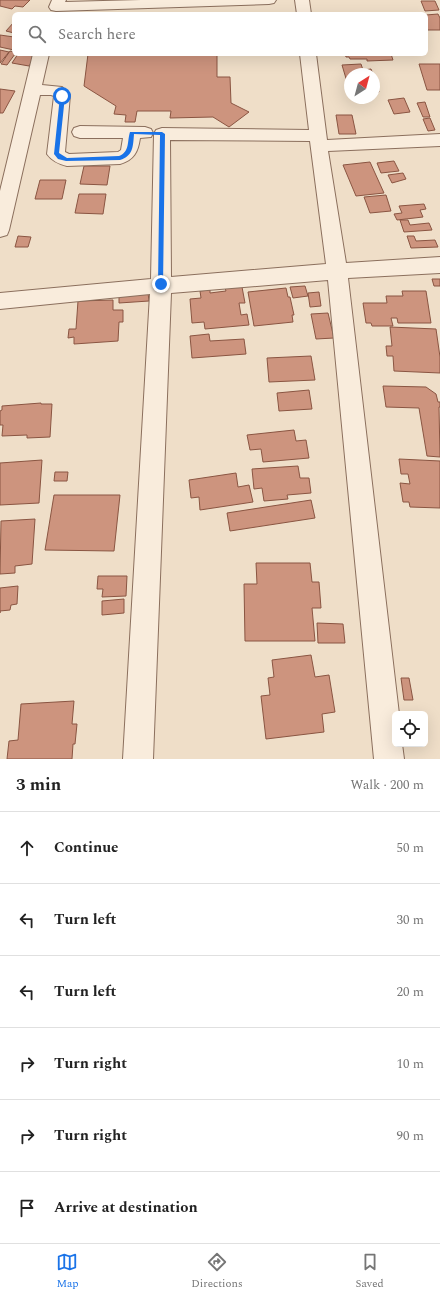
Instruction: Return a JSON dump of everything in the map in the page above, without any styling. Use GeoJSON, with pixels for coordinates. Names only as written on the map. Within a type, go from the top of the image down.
{"type":"FeatureCollection","features":[{"type":"Feature","properties":{"kind":"street"},"geometry":{"type":"LineString","coordinates":[[55,7],[179,1],[269,0]]}},
{"type":"Feature","properties":{"kind":"street"},"geometry":{"type":"LineString","coordinates":[[302,0],[304,12]]}},
{"type":"Feature","properties":{"kind":"street"},"geometry":{"type":"LineString","coordinates":[[0,230],[41,56]]}},
{"type":"Feature","properties":{"kind":"street"},"geometry":{"type":"LineString","coordinates":[[308,56],[318,141],[337,270],[388,759]]}},
{"type":"Feature","properties":{"kind":"street"},"geometry":{"type":"LineString","coordinates":[[33,90],[53,90],[59,92],[62,96],[56,154],[66,160],[120,158],[126,156],[129,152],[132,133]]}},
{"type":"Feature","properties":{"kind":"street"},"geometry":{"type":"LineString","coordinates":[[80,132],[318,141],[440,140]]}},
{"type":"Feature","properties":{"kind":"street"},"geometry":{"type":"LineString","coordinates":[[138,759],[161,284],[162,134]]}},
{"type":"Feature","properties":{"kind":"street"},"geometry":{"type":"LineString","coordinates":[[0,301],[161,284],[337,270],[440,265]]}},
{"type":"Feature","properties":{"kind":"building"},"geometry":{"type":"Polygon","coordinates":[[[0,0],[30,0],[23,7],[15,6],[12,9],[0,6],[0,0]]]}},
{"type":"Feature","properties":{"kind":"building"},"geometry":{"type":"Polygon","coordinates":[[[421,1],[435,1],[439,10],[425,11],[421,1]]]}},
{"type":"Feature","properties":{"kind":"building"},"geometry":{"type":"Polygon","coordinates":[[[438,14],[440,18],[440,30],[428,30],[428,15],[438,14]]]}},
{"type":"Feature","properties":{"kind":"building"},"geometry":{"type":"Polygon","coordinates":[[[12,24],[12,32],[6,31],[12,24]]]}},
{"type":"Feature","properties":{"kind":"building"},"geometry":{"type":"Polygon","coordinates":[[[0,35],[12,37],[12,50],[0,47],[0,35]]]}},
{"type":"Feature","properties":{"kind":"building"},"geometry":{"type":"Polygon","coordinates":[[[0,50],[9,52],[0,63],[0,50]]]}},
{"type":"Feature","properties":{"kind":"building"},"geometry":{"type":"Polygon","coordinates":[[[10,51],[12,52],[12,56],[14,56],[7,65],[1,64],[10,51]]]}},
{"type":"Feature","properties":{"kind":"building"},"geometry":{"type":"Polygon","coordinates":[[[17,56],[36,56],[29,66],[12,63],[17,56]]]}},
{"type":"Feature","properties":{"kind":"building"},"geometry":{"type":"Polygon","coordinates":[[[88,56],[217,56],[217,77],[230,77],[231,103],[249,112],[229,127],[213,117],[170,118],[171,111],[137,111],[135,122],[125,122],[126,115],[114,114],[116,106],[84,86],[88,56]]]}},
{"type":"Feature","properties":{"kind":"building"},"geometry":{"type":"Polygon","coordinates":[[[392,56],[393,60],[367,61],[367,59],[350,59],[349,57],[346,57],[392,56]]]}},
{"type":"Feature","properties":{"kind":"building"},"geometry":{"type":"Polygon","coordinates":[[[361,64],[362,68],[344,68],[344,72],[342,65],[361,64]]]}},
{"type":"Feature","properties":{"kind":"building"},"geometry":{"type":"Polygon","coordinates":[[[419,64],[440,64],[440,90],[427,90],[419,64]]]}},
{"type":"Feature","properties":{"kind":"building"},"geometry":{"type":"Polygon","coordinates":[[[0,89],[15,91],[3,113],[0,113],[0,89]]]}},
{"type":"Feature","properties":{"kind":"building"},"geometry":{"type":"Polygon","coordinates":[[[404,98],[410,112],[394,114],[388,100],[404,98]]]}},
{"type":"Feature","properties":{"kind":"building"},"geometry":{"type":"Polygon","coordinates":[[[425,102],[430,117],[423,117],[417,103],[425,102]]]}},
{"type":"Feature","properties":{"kind":"building"},"geometry":{"type":"Polygon","coordinates":[[[336,115],[352,115],[356,134],[339,134],[336,115]]]}},
{"type":"Feature","properties":{"kind":"building"},"geometry":{"type":"Polygon","coordinates":[[[430,118],[435,130],[428,131],[423,119],[430,118]]]}},
{"type":"Feature","properties":{"kind":"building"},"geometry":{"type":"Polygon","coordinates":[[[394,161],[399,171],[381,173],[377,163],[394,161]]]}},
{"type":"Feature","properties":{"kind":"building"},"geometry":{"type":"Polygon","coordinates":[[[370,162],[384,193],[356,196],[343,165],[370,162]]]}},
{"type":"Feature","properties":{"kind":"building"},"geometry":{"type":"Polygon","coordinates":[[[84,166],[110,166],[107,185],[80,184],[84,166]]]}},
{"type":"Feature","properties":{"kind":"building"},"geometry":{"type":"Polygon","coordinates":[[[403,173],[406,179],[392,183],[388,175],[403,173]]]}},
{"type":"Feature","properties":{"kind":"building"},"geometry":{"type":"Polygon","coordinates":[[[40,180],[66,180],[62,199],[35,199],[40,180]]]}},
{"type":"Feature","properties":{"kind":"building"},"geometry":{"type":"Polygon","coordinates":[[[79,194],[106,194],[103,214],[75,213],[79,194]]]}},
{"type":"Feature","properties":{"kind":"building"},"geometry":{"type":"Polygon","coordinates":[[[386,195],[391,211],[370,213],[364,197],[386,195]]]}},
{"type":"Feature","properties":{"kind":"building"},"geometry":{"type":"Polygon","coordinates":[[[424,204],[426,209],[420,210],[423,217],[397,220],[394,214],[402,213],[399,206],[424,204]]]}},
{"type":"Feature","properties":{"kind":"building"},"geometry":{"type":"Polygon","coordinates":[[[400,220],[408,220],[410,225],[429,223],[432,230],[404,232],[400,220]]]}},
{"type":"Feature","properties":{"kind":"building"},"geometry":{"type":"Polygon","coordinates":[[[18,236],[31,237],[28,247],[15,247],[18,236]]]}},
{"type":"Feature","properties":{"kind":"building"},"geometry":{"type":"Polygon","coordinates":[[[407,236],[414,236],[416,241],[435,240],[438,247],[411,248],[407,236]]]}},
{"type":"Feature","properties":{"kind":"building"},"geometry":{"type":"Polygon","coordinates":[[[432,279],[440,279],[440,286],[434,286],[432,279]]]}},
{"type":"Feature","properties":{"kind":"building"},"geometry":{"type":"Polygon","coordinates":[[[305,286],[308,296],[293,298],[290,287],[305,286]]]}},
{"type":"Feature","properties":{"kind":"building"},"geometry":{"type":"Polygon","coordinates":[[[242,287],[245,303],[239,303],[241,315],[247,314],[249,325],[205,329],[204,322],[192,323],[190,299],[201,298],[200,291],[210,290],[210,293],[226,291],[225,288],[242,287]]]}},
{"type":"Feature","properties":{"kind":"building"},"geometry":{"type":"Polygon","coordinates":[[[286,288],[288,297],[290,297],[294,315],[292,315],[293,322],[254,326],[248,292],[286,288]]]}},
{"type":"Feature","properties":{"kind":"building"},"geometry":{"type":"Polygon","coordinates":[[[402,291],[426,291],[431,323],[398,323],[397,318],[391,318],[393,326],[372,326],[371,323],[366,323],[363,303],[387,303],[386,296],[403,296],[402,291]]]}},
{"type":"Feature","properties":{"kind":"building"},"geometry":{"type":"Polygon","coordinates":[[[319,292],[321,306],[310,307],[308,293],[319,292]]]}},
{"type":"Feature","properties":{"kind":"building"},"geometry":{"type":"Polygon","coordinates":[[[148,293],[149,301],[119,303],[119,295],[148,293]]]}},
{"type":"Feature","properties":{"kind":"building"},"geometry":{"type":"Polygon","coordinates":[[[113,300],[113,310],[123,310],[123,322],[119,322],[118,341],[74,344],[74,337],[68,338],[69,329],[76,329],[78,301],[113,300]]]}},
{"type":"Feature","properties":{"kind":"building"},"geometry":{"type":"Polygon","coordinates":[[[328,313],[334,338],[316,339],[311,314],[328,313]]]}},
{"type":"Feature","properties":{"kind":"building"},"geometry":{"type":"Polygon","coordinates":[[[390,327],[436,329],[440,357],[440,373],[394,371],[393,356],[387,356],[386,346],[392,346],[390,327]]]}},
{"type":"Feature","properties":{"kind":"building"},"geometry":{"type":"Polygon","coordinates":[[[209,334],[210,341],[244,339],[246,354],[192,358],[190,336],[209,334]]]}},
{"type":"Feature","properties":{"kind":"building"},"geometry":{"type":"Polygon","coordinates":[[[311,356],[315,380],[269,382],[267,358],[311,356]]]}},
{"type":"Feature","properties":{"kind":"building"},"geometry":{"type":"Polygon","coordinates":[[[383,386],[426,387],[436,394],[438,402],[440,402],[440,457],[427,456],[419,408],[386,407],[383,386]]]}},
{"type":"Feature","properties":{"kind":"building"},"geometry":{"type":"Polygon","coordinates":[[[309,390],[312,409],[279,411],[277,393],[309,390]]]}},
{"type":"Feature","properties":{"kind":"building"},"geometry":{"type":"Polygon","coordinates":[[[41,403],[52,404],[50,437],[27,438],[27,435],[2,436],[3,425],[0,425],[0,411],[2,410],[2,406],[41,403]]]}},
{"type":"Feature","properties":{"kind":"building"},"geometry":{"type":"Polygon","coordinates":[[[294,430],[296,441],[306,440],[309,458],[263,462],[261,449],[250,450],[247,435],[294,430]]]}},
{"type":"Feature","properties":{"kind":"building"},"geometry":{"type":"Polygon","coordinates":[[[399,459],[440,461],[440,508],[410,507],[409,502],[403,502],[400,483],[410,484],[408,474],[401,474],[399,459]]]}},
{"type":"Feature","properties":{"kind":"building"},"geometry":{"type":"Polygon","coordinates":[[[42,460],[39,503],[0,505],[0,463],[42,460]]]}},
{"type":"Feature","properties":{"kind":"building"},"geometry":{"type":"Polygon","coordinates":[[[298,466],[300,478],[309,478],[311,493],[287,495],[288,499],[264,501],[262,488],[254,489],[252,469],[298,466]]]}},
{"type":"Feature","properties":{"kind":"building"},"geometry":{"type":"Polygon","coordinates":[[[55,472],[68,472],[67,481],[54,481],[55,472]]]}},
{"type":"Feature","properties":{"kind":"building"},"geometry":{"type":"Polygon","coordinates":[[[236,473],[238,487],[249,485],[253,502],[200,510],[199,497],[191,498],[189,480],[236,473]]]}},
{"type":"Feature","properties":{"kind":"building"},"geometry":{"type":"Polygon","coordinates":[[[54,495],[120,495],[114,551],[45,550],[54,495]]]}},
{"type":"Feature","properties":{"kind":"building"},"geometry":{"type":"Polygon","coordinates":[[[311,500],[315,518],[230,531],[227,513],[311,500]]]}},
{"type":"Feature","properties":{"kind":"building"},"geometry":{"type":"Polygon","coordinates":[[[35,519],[32,564],[15,566],[15,573],[0,574],[1,521],[35,519]]]}},
{"type":"Feature","properties":{"kind":"building"},"geometry":{"type":"Polygon","coordinates":[[[256,563],[310,563],[312,582],[319,582],[321,608],[312,608],[315,641],[245,641],[244,584],[257,584],[256,563]]]}},
{"type":"Feature","properties":{"kind":"building"},"geometry":{"type":"Polygon","coordinates":[[[98,576],[127,576],[126,596],[102,597],[103,589],[97,589],[98,576]]]}},
{"type":"Feature","properties":{"kind":"building"},"geometry":{"type":"Polygon","coordinates":[[[18,586],[17,604],[11,605],[10,610],[0,611],[0,588],[18,586]]]}},
{"type":"Feature","properties":{"kind":"building"},"geometry":{"type":"Polygon","coordinates":[[[124,599],[124,613],[102,615],[102,601],[124,599]]]}},
{"type":"Feature","properties":{"kind":"building"},"geometry":{"type":"Polygon","coordinates":[[[317,623],[343,624],[345,643],[318,643],[317,623]]]}},
{"type":"Feature","properties":{"kind":"building"},"geometry":{"type":"Polygon","coordinates":[[[311,655],[315,677],[329,675],[335,712],[322,714],[324,732],[266,739],[261,696],[270,695],[268,678],[274,677],[272,660],[311,655]]]}},
{"type":"Feature","properties":{"kind":"building"},"geometry":{"type":"Polygon","coordinates":[[[401,678],[409,678],[413,700],[404,700],[401,678]]]}},
{"type":"Feature","properties":{"kind":"building"},"geometry":{"type":"Polygon","coordinates":[[[74,701],[72,724],[77,724],[72,759],[7,759],[9,741],[18,740],[21,704],[74,701]]]}},
{"type":"Feature","properties":{"kind":"route"},"geometry":{"type":"LineString","coordinates":[[62,96],[56,154],[66,160],[120,158],[126,156],[129,152],[132,133],[162,134],[161,284]]}}]}
